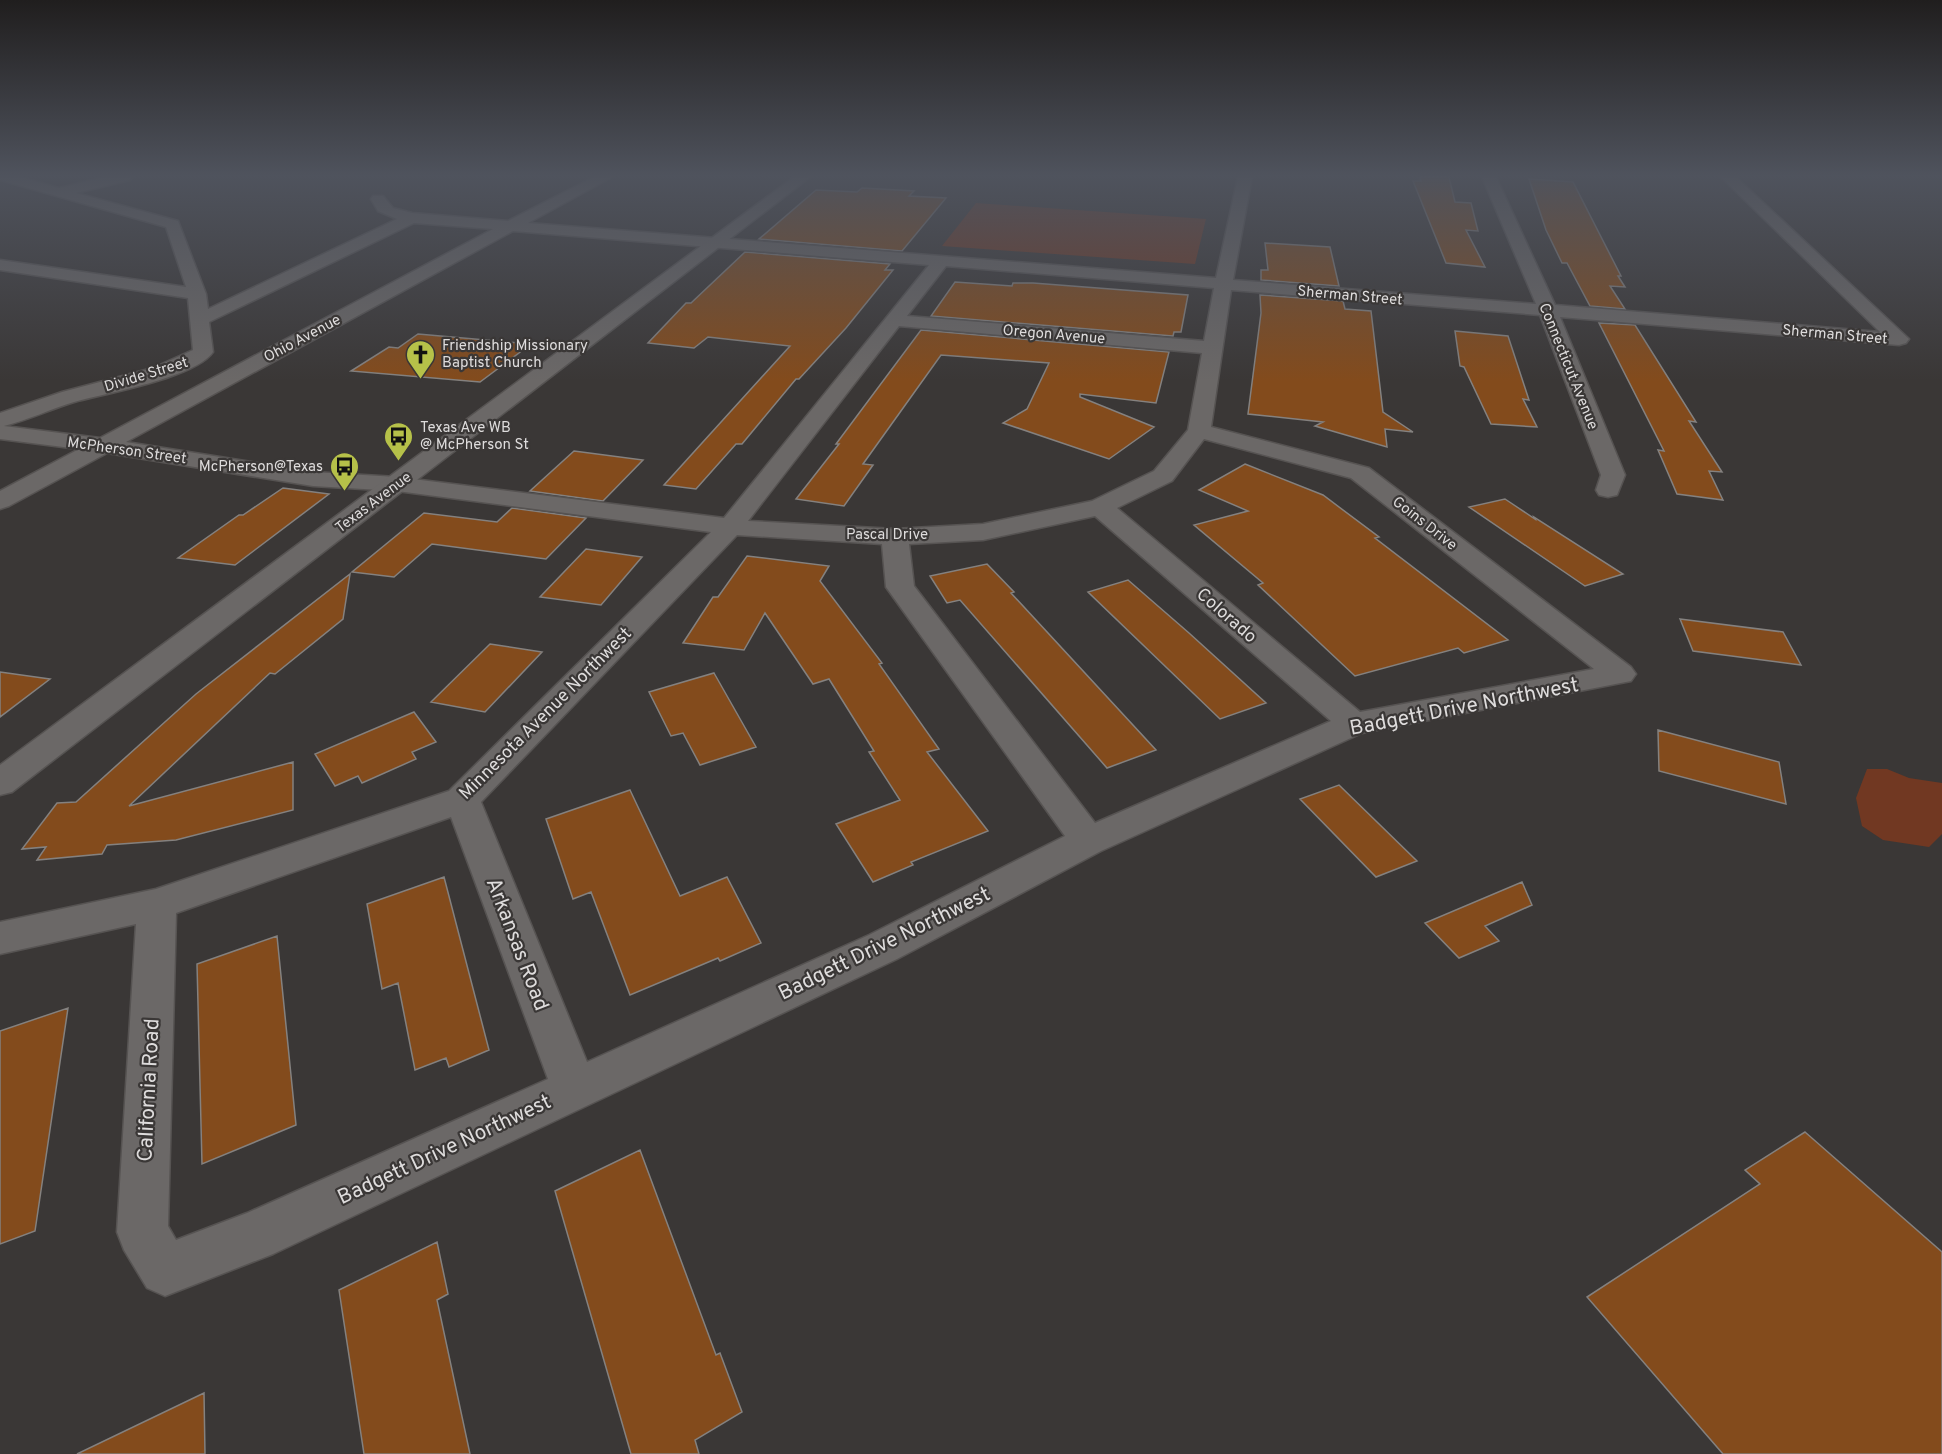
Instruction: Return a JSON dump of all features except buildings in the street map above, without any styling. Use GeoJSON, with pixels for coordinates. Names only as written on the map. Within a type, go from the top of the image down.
{"type":"FeatureCollection","features":[{"type":"Feature","properties":{"kind":"street","name":"Divide Street"},"geometry":{"type":"LineString","coordinates":[[0,420],[192,360],[203,352],[197,294],[180,245]]}},
{"type":"Feature","properties":{"kind":"street"},"geometry":{"type":"LineString","coordinates":[[201,319],[356,245]]}},
{"type":"Feature","properties":{"kind":"street","name":"Ohio Avenue"},"geometry":{"type":"LineString","coordinates":[[0,501],[475,245]]}},
{"type":"Feature","properties":{"kind":"street","name":"Texas Avenue"},"geometry":{"type":"LineString","coordinates":[[0,783],[713,245]]}},
{"type":"Feature","properties":{"kind":"street","name":"Sherman Street"},"geometry":{"type":"LineString","coordinates":[[726,245],[942,260],[1899,339],[1800,245]]}},
{"type":"Feature","properties":{"kind":"street","name":"Pascal Drive"},"geometry":{"type":"LineString","coordinates":[[397,484],[730,527],[895,537],[983,532],[1100,507],[1163,476],[1199,431],[1231,245]]}},
{"type":"Feature","properties":{"kind":"street","name":"Connecticut Avenue"},"geometry":{"type":"LineString","coordinates":[[1519,245],[1548,311],[1613,475],[1608,490]]}},
{"type":"Feature","properties":{"kind":"street","name":"Minnesota Avenue Northwest"},"geometry":{"type":"LineString","coordinates":[[0,938],[157,904],[462,800],[730,527],[942,260]]}},
{"type":"Feature","properties":{"kind":"street"},"geometry":{"type":"LineString","coordinates":[[0,265],[197,294]]}},
{"type":"Feature","properties":{"kind":"street","name":"Oregon Avenue"},"geometry":{"type":"LineString","coordinates":[[894,320],[1213,348]]}},
{"type":"Feature","properties":{"kind":"street","name":"Goins Drive"},"geometry":{"type":"LineString","coordinates":[[1199,431],[1360,473],[1620,674]]}},
{"type":"Feature","properties":{"kind":"street","name":"McPherson Street"},"geometry":{"type":"LineString","coordinates":[[0,432],[102,445],[313,479],[397,484]]}},
{"type":"Feature","properties":{"kind":"street","name":"Colorado"},"geometry":{"type":"LineString","coordinates":[[1100,507],[1354,724]]}},
{"type":"Feature","properties":{"kind":"street"},"geometry":{"type":"LineString","coordinates":[[895,537],[900,587],[1088,841]]}},
{"type":"Feature","properties":{"kind":"street","name":"Badgett Drive Northwest"},"geometry":{"type":"LineString","coordinates":[[165,1270],[255,1236],[883,947],[1088,841],[1354,724],[1620,674]]}},
{"type":"Feature","properties":{"kind":"street","name":"Arkansas Road"},"geometry":{"type":"LineString","coordinates":[[462,800],[575,1089]]}},
{"type":"Feature","properties":{"kind":"street","name":"California Road"},"geometry":{"type":"LineString","coordinates":[[157,904],[142,1232],[165,1270]]}},
{"type":"Feature","properties":{"kind":"shaded area"},"geometry":{"type":"Polygon","coordinates":[[[943,245],[1200,245],[1195,264],[943,245]]]}},
{"type":"Feature","properties":{"kind":"shaded area"},"geometry":{"type":"Polygon","coordinates":[[[1867,769],[1887,769],[1909,778],[1942,783],[1942,834],[1929,847],[1883,840],[1862,826],[1856,798],[1867,769]]]}},
{"type":"Feature","properties":{"kind":"place","name":"Friendship Missionary Baptist Church"},"geometry":{"type":"Point","coordinates":[421,380]}},
{"type":"Feature","properties":{"kind":"place","name":"Texas Ave WB @ McPherson St"},"geometry":{"type":"Point","coordinates":[399,462]}},
{"type":"Feature","properties":{"kind":"place","name":"McPherson@Texas"},"geometry":{"type":"Point","coordinates":[344,492]}}]}
